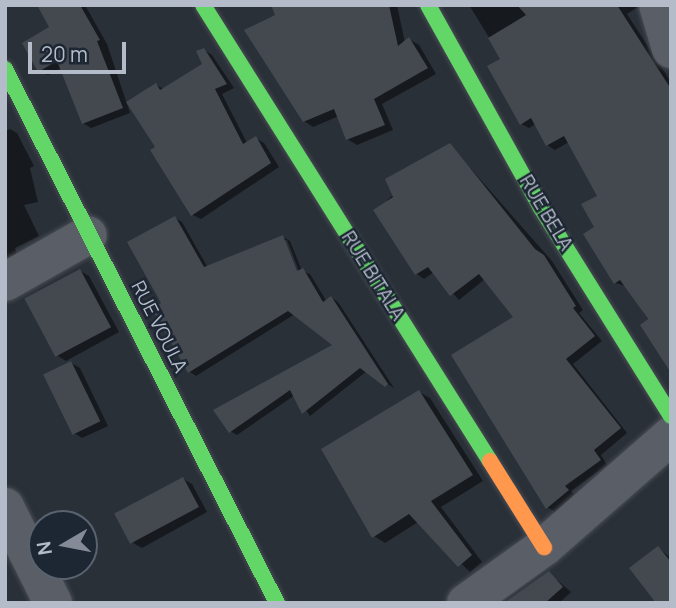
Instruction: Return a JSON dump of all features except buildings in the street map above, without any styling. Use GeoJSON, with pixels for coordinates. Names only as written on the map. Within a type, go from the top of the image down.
{"type":"FeatureCollection","features":[{"type":"Feature","properties":{"kind":"street","name":"RUE BITALA"},"geometry":{"type":"LineString","coordinates":[[203,5],[544,547]]}},
{"type":"Feature","properties":{"kind":"street","name":"RUE BELA"},"geometry":{"type":"LineString","coordinates":[[428,5],[667,441]]}},
{"type":"Feature","properties":{"kind":"street"},"geometry":{"type":"LineString","coordinates":[[658,5],[671,49]]}},
{"type":"Feature","properties":{"kind":"street","name":"RUE VOULA"},"geometry":{"type":"LineString","coordinates":[[5,69],[276,603]]}},
{"type":"Feature","properties":{"kind":"street"},"geometry":{"type":"LineString","coordinates":[[5,282],[88,235]]}},
{"type":"Feature","properties":{"kind":"street"},"geometry":{"type":"LineString","coordinates":[[481,598],[667,441]]}},
{"type":"Feature","properties":{"kind":"street"},"geometry":{"type":"LineString","coordinates":[[5,507],[53,603]]}},
{"type":"Feature","properties":{"kind":"traffic: fast"},"geometry":{"type":"LineString","coordinates":[[203,5],[490,461]]}},
{"type":"Feature","properties":{"kind":"traffic: fast"},"geometry":{"type":"LineString","coordinates":[[428,5],[541,208],[671,416]]}},
{"type":"Feature","properties":{"kind":"traffic: fast"},"geometry":{"type":"LineString","coordinates":[[5,69],[277,603]]}},
{"type":"Feature","properties":{"kind":"traffic: slow"},"geometry":{"type":"LineString","coordinates":[[490,461],[544,547]]}}]}
